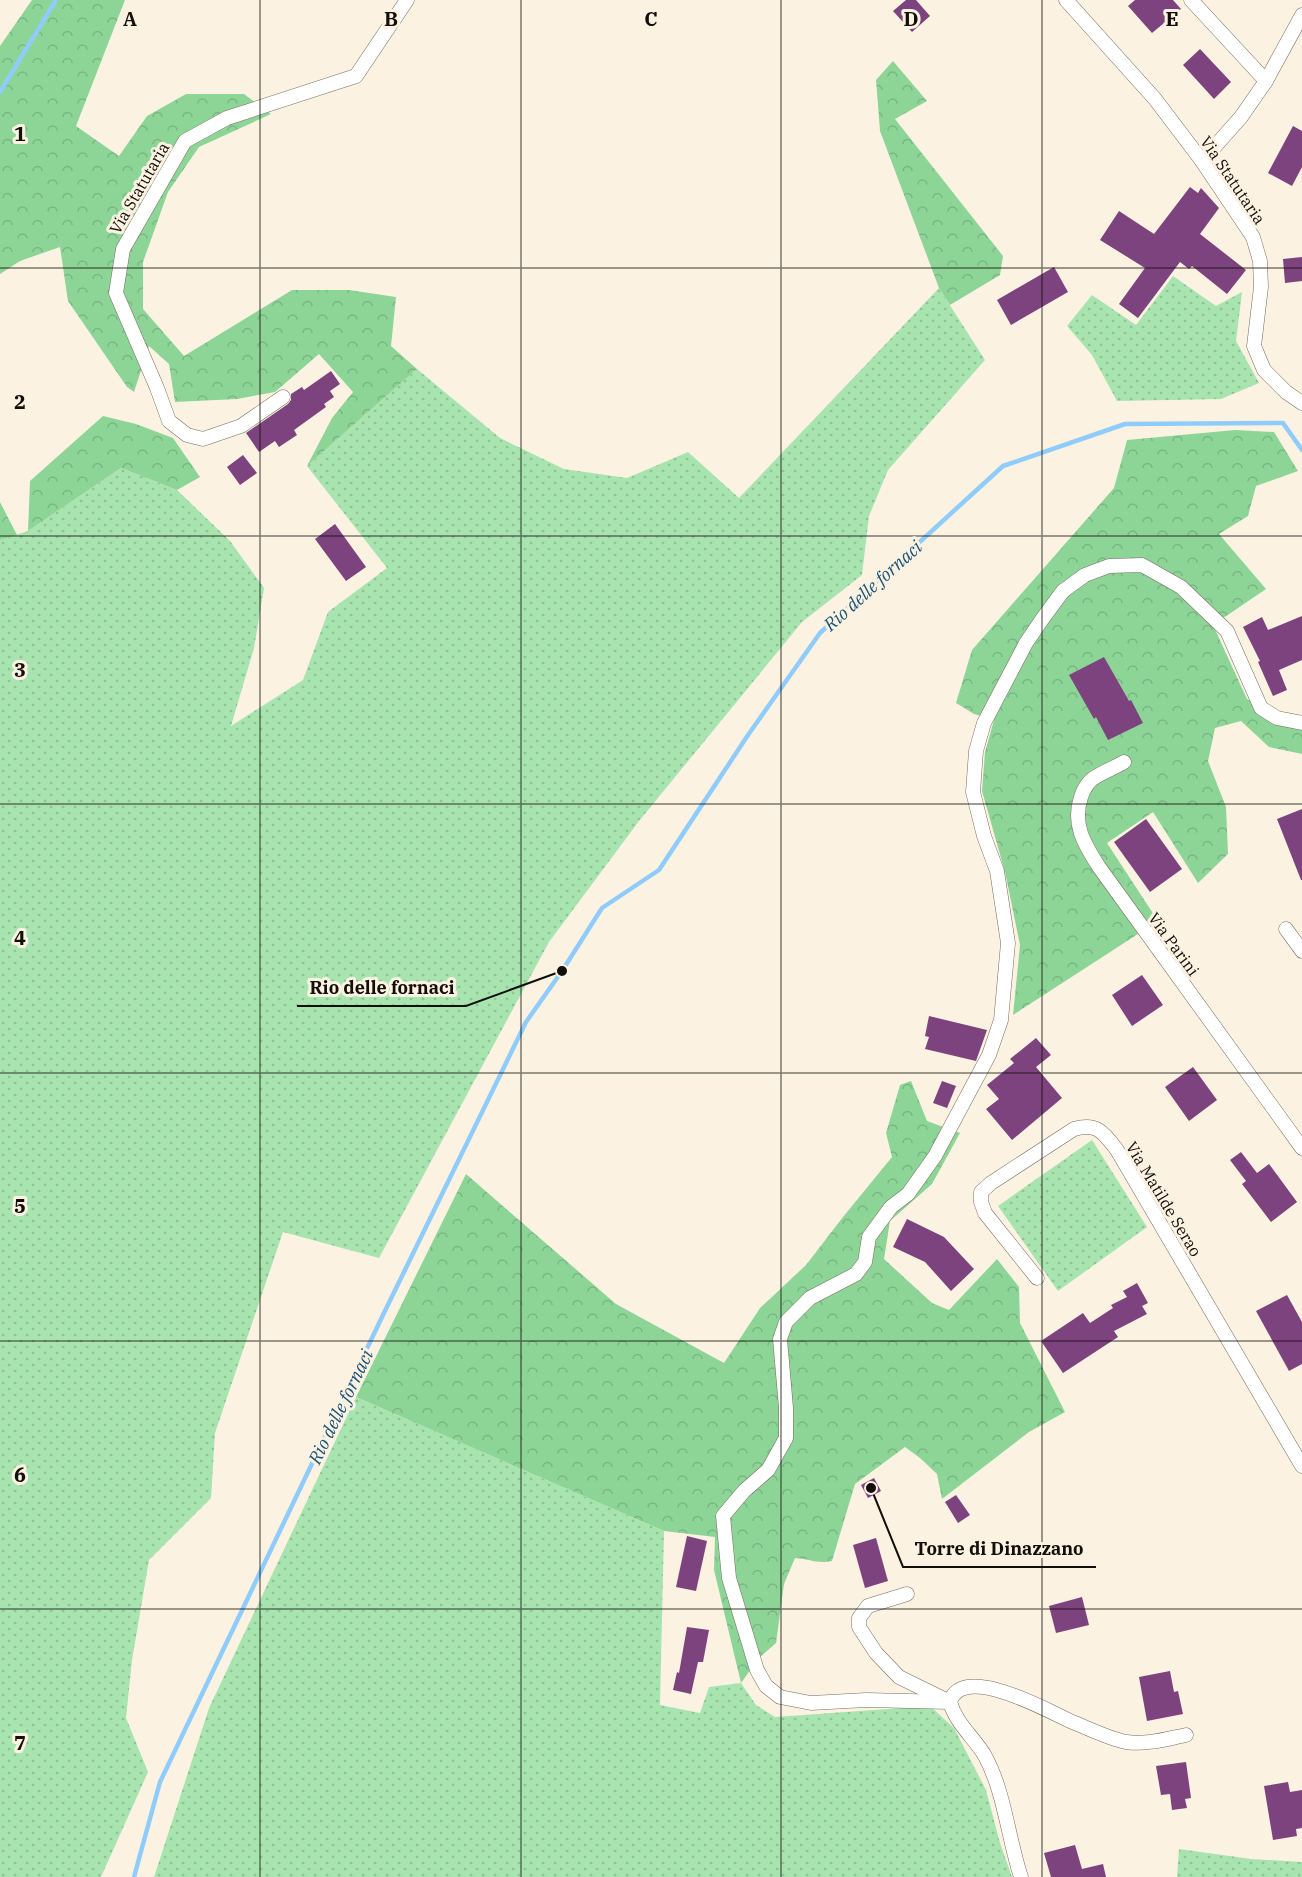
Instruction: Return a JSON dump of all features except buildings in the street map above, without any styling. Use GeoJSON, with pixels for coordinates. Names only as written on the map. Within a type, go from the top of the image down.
{"type":"FeatureCollection","features":[{"type":"Feature","properties":{"kind":"street","name":"Via Statutaria"},"geometry":{"type":"LineString","coordinates":[[283,397],[241,426],[203,439],[187,435],[169,421],[116,293],[123,249],[185,141],[227,118],[356,76],[407,0]]}},
{"type":"Feature","properties":{"kind":"street","name":"Via Statutaria"},"geometry":{"type":"LineString","coordinates":[[1066,0],[1155,99],[1202,161],[1253,237],[1260,261],[1261,287],[1254,345],[1264,370],[1286,392],[1302,403]]}},
{"type":"Feature","properties":{"kind":"street"},"geometry":{"type":"LineString","coordinates":[[1191,0],[1266,81]]}},
{"type":"Feature","properties":{"kind":"street"},"geometry":{"type":"LineString","coordinates":[[1202,161],[1241,117],[1266,81],[1302,15]]}},
{"type":"Feature","properties":{"kind":"street"},"geometry":{"type":"LineString","coordinates":[[950,1702],[866,1700],[812,1703],[780,1697],[766,1686],[757,1670],[729,1578],[723,1516],[744,1491],[768,1470],[786,1438],[786,1408],[780,1339],[786,1322],[810,1298],[856,1274],[865,1262],[869,1237],[891,1207],[908,1194],[936,1156],[990,1055],[1001,1020],[1008,943],[997,871],[984,836],[974,792],[976,751],[984,723],[1026,643],[1063,591],[1084,575],[1109,566],[1142,565],[1181,587],[1227,631],[1261,708],[1277,718],[1302,723]]}},
{"type":"Feature","properties":{"kind":"street","name":"Via Parini"},"geometry":{"type":"LineString","coordinates":[[1125,762],[1090,780],[1083,792],[1078,806],[1077,819],[1085,845],[1112,886],[1302,1148]]}},
{"type":"Feature","properties":{"kind":"street"},"geometry":{"type":"LineString","coordinates":[[1286,929],[1302,951]]}},
{"type":"Feature","properties":{"kind":"street","name":"Via Matilde Serao"},"geometry":{"type":"LineString","coordinates":[[1037,1278],[986,1213],[981,1202],[981,1192],[991,1183],[1074,1129],[1085,1126],[1096,1128],[1105,1134],[1117,1150],[1302,1467]]}},
{"type":"Feature","properties":{"kind":"street"},"geometry":{"type":"LineString","coordinates":[[907,1594],[868,1606],[859,1617],[859,1627],[876,1653],[899,1677],[950,1702]]}},
{"type":"Feature","properties":{"kind":"street"},"geometry":{"type":"LineString","coordinates":[[1021,1877],[1012,1850],[1003,1805],[985,1756],[952,1713],[950,1702],[952,1695],[961,1688],[977,1687],[1018,1696],[1068,1720],[1125,1742],[1140,1743],[1186,1735]]}},
{"type":"Feature","properties":{"kind":"green space"},"geometry":{"type":"Polygon","coordinates":[[[32,0],[125,0],[76,126],[119,156],[147,116],[186,94],[244,94],[271,114],[199,147],[168,192],[143,262],[143,309],[184,356],[292,290],[349,290],[396,297],[391,346],[417,369],[307,466],[332,418],[353,392],[319,354],[275,392],[237,399],[175,402],[169,364],[149,346],[134,392],[127,387],[68,301],[60,247],[20,261],[0,274],[0,46],[32,0]]]}},
{"type":"Feature","properties":{"kind":"green space"},"geometry":{"type":"Polygon","coordinates":[[[893,61],[927,101],[895,119],[1003,256],[1000,275],[950,305],[939,288],[880,131],[876,80],[893,61]]]}},
{"type":"Feature","properties":{"kind":"green space"},"geometry":{"type":"Polygon","coordinates":[[[1173,276],[1216,306],[1242,292],[1236,341],[1259,383],[1221,399],[1117,401],[1092,355],[1067,326],[1092,295],[1136,325],[1173,276]]]}},
{"type":"Feature","properties":{"kind":"green space"},"geometry":{"type":"Polygon","coordinates":[[[939,288],[985,360],[888,470],[869,516],[862,575],[802,622],[639,821],[549,942],[379,1258],[283,1232],[215,1433],[211,1498],[149,1560],[132,1660],[126,1718],[148,1772],[101,1877],[0,1877],[0,540],[28,531],[121,468],[177,490],[230,541],[264,588],[254,648],[231,726],[303,680],[328,612],[387,568],[307,466],[417,369],[500,438],[564,469],[627,478],[688,452],[739,498],[939,288]]]}},
{"type":"Feature","properties":{"kind":"green space"},"geometry":{"type":"Polygon","coordinates":[[[103,416],[136,424],[173,438],[200,477],[177,490],[121,468],[28,531],[30,481],[103,416]]]}},
{"type":"Feature","properties":{"kind":"green space"},"geometry":{"type":"Polygon","coordinates":[[[1235,430],[1274,432],[1298,471],[1256,486],[1248,516],[1219,534],[1266,589],[1213,625],[1247,699],[1302,728],[1302,754],[1269,747],[1241,721],[1215,728],[1208,761],[1226,807],[1228,854],[1198,883],[1153,812],[1107,843],[1158,921],[1013,1015],[1020,945],[1005,872],[982,791],[985,752],[994,720],[974,714],[956,703],[972,650],[1114,488],[1127,440],[1235,430]]]}},
{"type":"Feature","properties":{"kind":"green space"},"geometry":{"type":"Polygon","coordinates":[[[0,502],[17,535],[0,540],[0,502]]]}},
{"type":"Feature","properties":{"kind":"green space"},"geometry":{"type":"Polygon","coordinates":[[[911,1081],[927,1121],[960,1133],[932,1184],[890,1221],[884,1259],[932,1303],[949,1310],[997,1259],[1019,1287],[1020,1323],[1065,1412],[1029,1432],[942,1499],[937,1474],[905,1447],[855,1484],[832,1561],[817,1562],[795,1558],[784,1584],[776,1643],[759,1658],[741,1683],[714,1570],[715,1537],[664,1531],[356,1397],[466,1174],[616,1304],[724,1363],[760,1308],[806,1265],[892,1157],[886,1133],[900,1085],[911,1081]]]}},
{"type":"Feature","properties":{"kind":"green space"},"geometry":{"type":"Polygon","coordinates":[[[1092,1140],[1147,1227],[1058,1291],[998,1206],[1092,1140]]]}},
{"type":"Feature","properties":{"kind":"green space"},"geometry":{"type":"Polygon","coordinates":[[[356,1397],[664,1531],[660,1705],[700,1713],[709,1687],[741,1683],[756,1705],[775,1717],[930,1706],[954,1728],[986,1790],[1012,1877],[154,1877],[209,1708],[356,1397]]]}},
{"type":"Feature","properties":{"kind":"green space"},"geometry":{"type":"Polygon","coordinates":[[[1179,1849],[1251,1859],[1302,1862],[1302,1877],[1177,1877],[1179,1849]]]}},
{"type":"Feature","properties":{"kind":"waterway"},"geometry":{"type":"LineString","coordinates":[[0,92],[56,0]]}},
{"type":"Feature","properties":{"kind":"waterway","name":"Rio delle fornaci"},"geometry":{"type":"LineString","coordinates":[[134,1877],[160,1782],[526,1022],[602,908],[659,870],[748,735],[820,633],[1003,466],[1125,424],[1283,423],[1302,450]]}},
{"type":"Feature","properties":{"kind":"place","name":"Rio delle fornaci"},"geometry":{"type":"Point","coordinates":[562,971]}},
{"type":"Feature","properties":{"kind":"place","name":"Torre di Dinazzano"},"geometry":{"type":"Point","coordinates":[871,1488]}}]}
